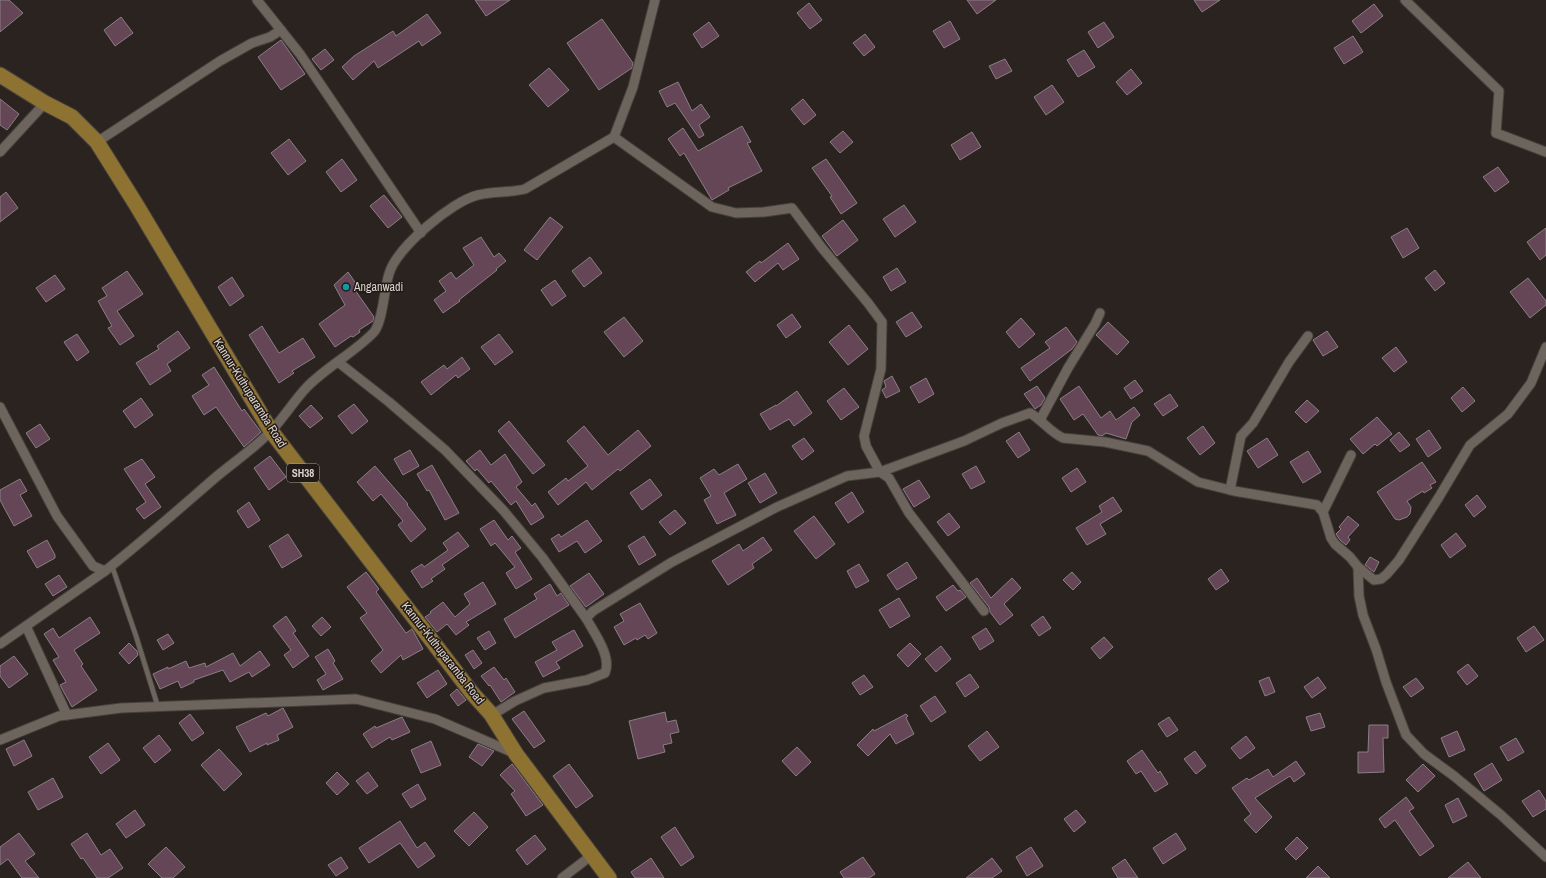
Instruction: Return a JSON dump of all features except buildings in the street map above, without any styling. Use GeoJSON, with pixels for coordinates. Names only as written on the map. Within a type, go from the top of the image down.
{"type":"FeatureCollection","features":[{"type":"Feature","properties":{"kind":"main road","name":"Kannur-Kuthuparamba Road"},"geometry":{"type":"LineString","coordinates":[[0,75],[45,103],[72,117],[97,142],[271,431],[472,693],[492,715],[516,754],[610,878]]}},
{"type":"Feature","properties":{"kind":"street"},"geometry":{"type":"LineString","coordinates":[[257,0],[300,54],[421,233]]}},
{"type":"Feature","properties":{"kind":"street"},"geometry":{"type":"LineString","coordinates":[[0,644],[109,569],[271,431],[307,387],[358,346],[375,330],[380,319],[389,272],[401,254],[421,233],[460,202],[476,195],[525,189],[614,137],[633,87],[655,0]]}},
{"type":"Feature","properties":{"kind":"street"},"geometry":{"type":"LineString","coordinates":[[1405,0],[1499,91],[1496,133],[1546,152]]}},
{"type":"Feature","properties":{"kind":"street"},"geometry":{"type":"LineString","coordinates":[[97,142],[220,61],[252,43],[270,37],[281,30]]}},
{"type":"Feature","properties":{"kind":"street"},"geometry":{"type":"LineString","coordinates":[[0,152],[45,103]]}},
{"type":"Feature","properties":{"kind":"street"},"geometry":{"type":"LineString","coordinates":[[614,137],[712,207],[736,213],[764,212],[792,208],[822,248],[868,303],[882,322],[881,369],[864,436],[866,446],[880,472],[889,478],[909,512],[984,611]]}},
{"type":"Feature","properties":{"kind":"street"},"geometry":{"type":"LineString","coordinates":[[1040,420],[1100,313]]}},
{"type":"Feature","properties":{"kind":"street"},"geometry":{"type":"LineString","coordinates":[[1230,490],[1241,436],[1253,423],[1290,362],[1308,336]]}},
{"type":"Feature","properties":{"kind":"street"},"geometry":{"type":"LineString","coordinates":[[586,618],[593,611],[672,562],[777,507],[847,476],[880,472],[964,441],[1002,423],[1030,413],[1062,438],[1105,442],[1148,451],[1198,482],[1230,490],[1307,502],[1317,505],[1323,512],[1331,538],[1338,548],[1350,557],[1358,567],[1374,580],[1381,579],[1399,560],[1470,446],[1508,414],[1531,383],[1546,347]]}},
{"type":"Feature","properties":{"kind":"street"},"geometry":{"type":"LineString","coordinates":[[338,362],[389,402],[445,450],[503,510],[542,557],[586,618],[607,658],[608,667],[606,673],[587,680],[544,688],[492,715]]}},
{"type":"Feature","properties":{"kind":"street"},"geometry":{"type":"LineString","coordinates":[[0,407],[57,516],[92,566],[109,569]]}},
{"type":"Feature","properties":{"kind":"street"},"geometry":{"type":"LineString","coordinates":[[1323,512],[1351,455]]}},
{"type":"Feature","properties":{"kind":"street"},"geometry":{"type":"LineString","coordinates":[[1358,567],[1359,596],[1363,616],[1406,735],[1424,754],[1454,776],[1501,815],[1546,857]]}},
{"type":"Feature","properties":{"kind":"street"},"geometry":{"type":"LineString","coordinates":[[26,626],[67,715]]}},
{"type":"Feature","properties":{"kind":"street"},"geometry":{"type":"LineString","coordinates":[[0,740],[59,716],[121,708],[356,699],[435,719],[516,754]]}},
{"type":"Feature","properties":{"kind":"street"},"geometry":{"type":"LineString","coordinates":[[562,878],[592,854]]}},
{"type":"Feature","properties":{"kind":"lane"},"geometry":{"type":"LineString","coordinates":[[109,569],[136,636],[158,707]]}},
{"type":"Feature","properties":{"kind":"place","name":"Anganwadi"},"geometry":{"type":"Point","coordinates":[346,287]}}]}
